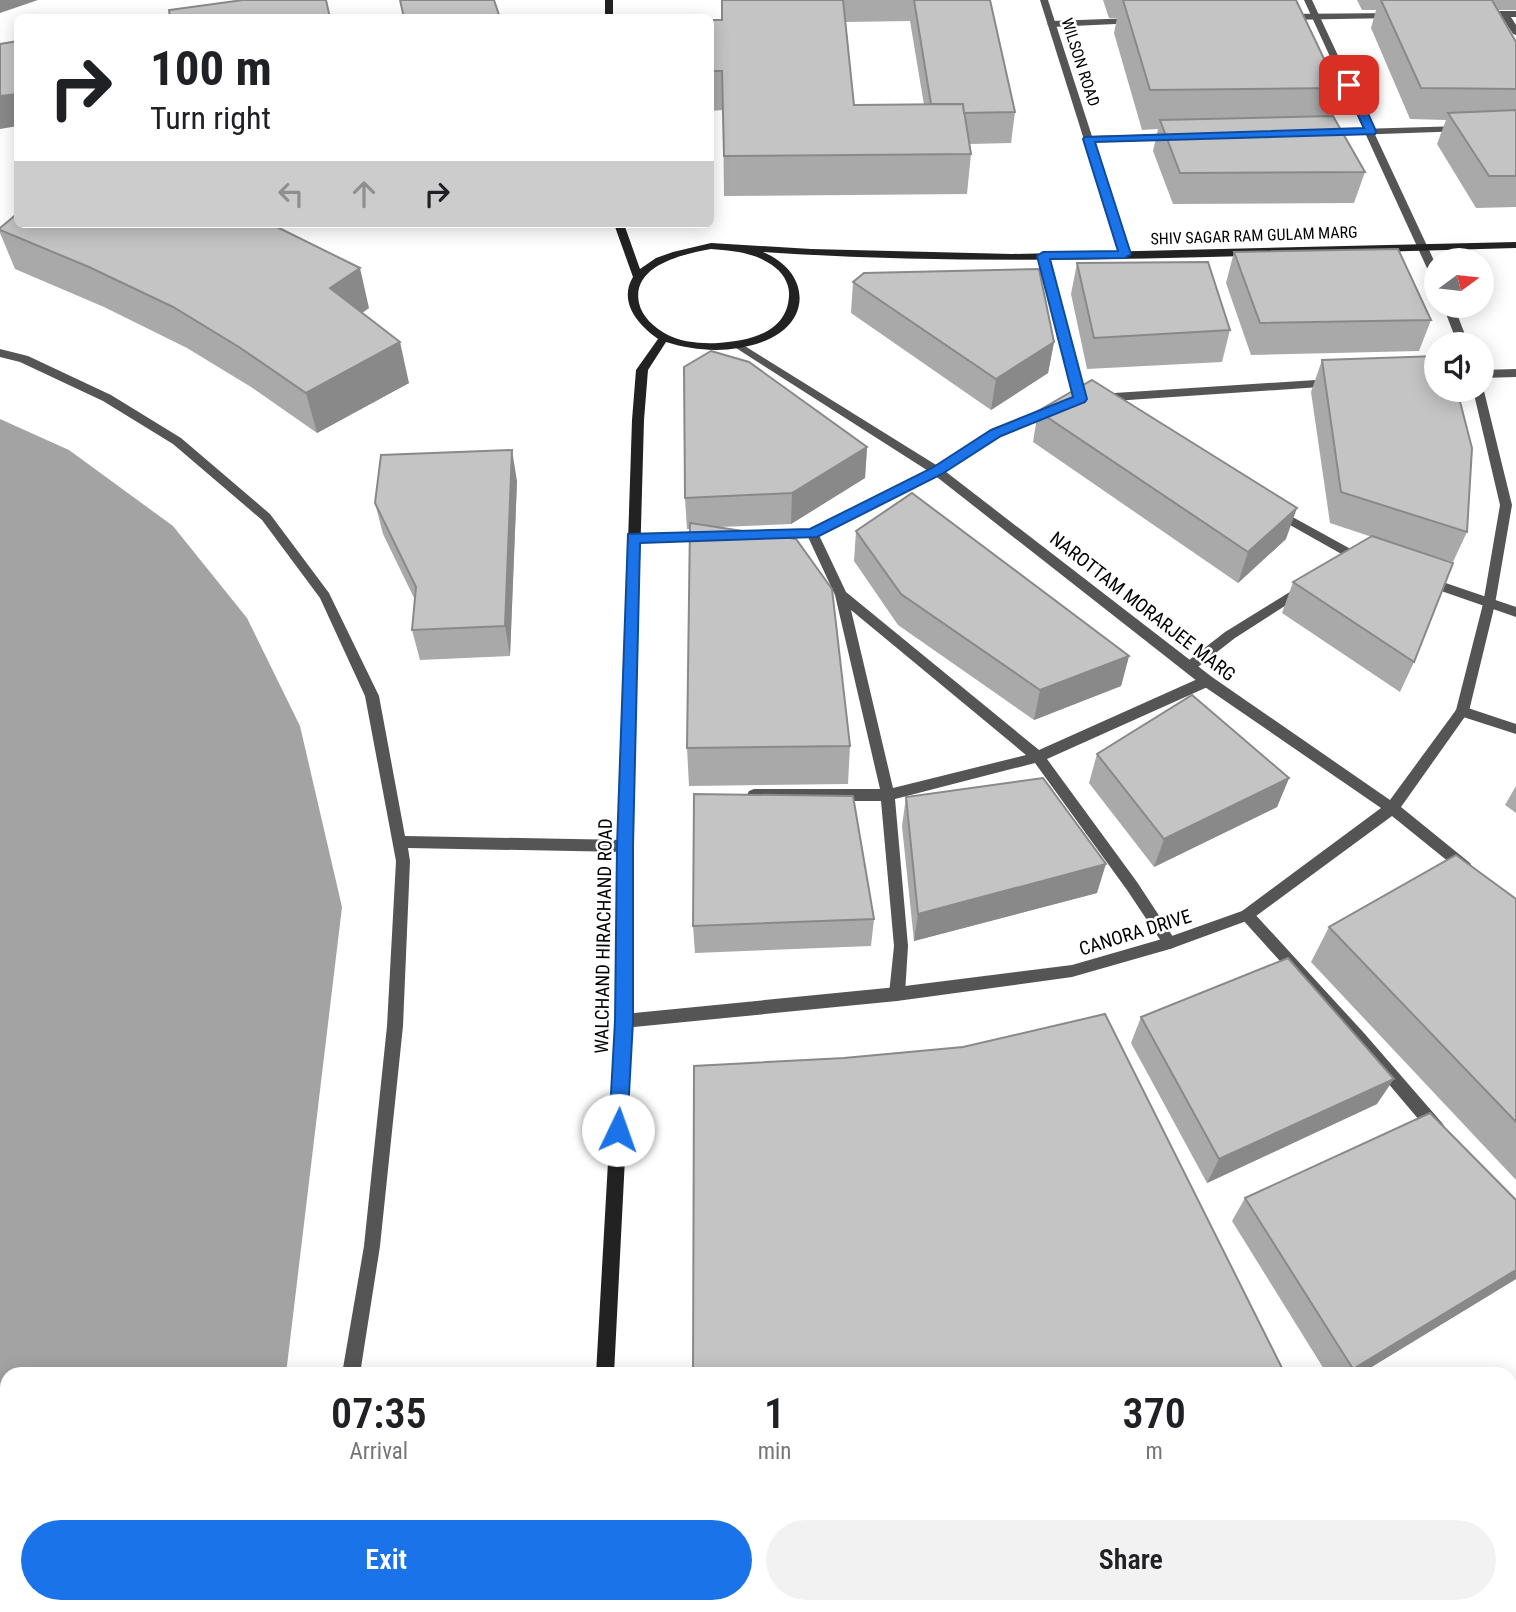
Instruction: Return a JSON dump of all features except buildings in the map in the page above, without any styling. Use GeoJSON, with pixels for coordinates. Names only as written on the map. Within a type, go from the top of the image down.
{"type":"FeatureCollection","features":[{"type":"Feature","properties":{"kind":"street","name":"WILSON ROAD"},"geometry":{"type":"LineString","coordinates":[[1044,0],[1125,254]]}},
{"type":"Feature","properties":{"kind":"street"},"geometry":{"type":"LineString","coordinates":[[1308,0],[1423,247]]}},
{"type":"Feature","properties":{"kind":"street"},"geometry":{"type":"LineString","coordinates":[[1478,14],[1516,14]]}},
{"type":"Feature","properties":{"kind":"street"},"geometry":{"type":"LineString","coordinates":[[1505,14],[1516,32]]}},
{"type":"Feature","properties":{"kind":"street"},"geometry":{"type":"LineString","coordinates":[[1271,17],[1409,15]]}},
{"type":"Feature","properties":{"kind":"street"},"geometry":{"type":"LineString","coordinates":[[1052,24],[1139,21]]}},
{"type":"Feature","properties":{"kind":"street"},"geometry":{"type":"LineString","coordinates":[[1311,133],[1479,128]]}},
{"type":"Feature","properties":{"kind":"street"},"geometry":{"type":"LineString","coordinates":[[1089,139],[1190,137]]}},
{"type":"Feature","properties":{"kind":"street"},"geometry":{"type":"LineString","coordinates":[[620,228],[638,277]]}},
{"type":"Feature","properties":{"kind":"street","name":"SHIV SAGAR RAM GULAM MARG"},"geometry":{"type":"LineString","coordinates":[[741,248],[1043,256],[1516,245]]}},
{"type":"Feature","properties":{"kind":"street"},"geometry":{"type":"LineString","coordinates":[[688,248],[741,248],[772,260],[788,274],[794,282],[796,304],[786,322],[762,339],[740,346],[701,348],[652,332],[635,313],[631,295],[638,277],[661,258],[688,248]]}},
{"type":"Feature","properties":{"kind":"street"},"geometry":{"type":"LineString","coordinates":[[1043,256],[1080,399],[1104,413]]}},
{"type":"Feature","properties":{"kind":"street","name":"WALCHAND HIRACHAND ROAD"},"geometry":{"type":"LineString","coordinates":[[604,1367],[624,1021],[625,846],[633,538],[642,370],[664,338]]}},
{"type":"Feature","properties":{"kind":"street","name":"NAROTTAM MORARJEE MARG"},"geometry":{"type":"LineString","coordinates":[[740,346],[937,471],[1207,681],[1392,808],[1475,874]]}},
{"type":"Feature","properties":{"kind":"street"},"geometry":{"type":"LineString","coordinates":[[0,353],[24,359],[107,398],[165,434],[266,517],[326,596],[372,696],[403,862],[395,1027],[372,1246],[352,1367]]}},
{"type":"Feature","properties":{"kind":"street"},"geometry":{"type":"LineString","coordinates":[[1494,374],[1516,373]]}},
{"type":"Feature","properties":{"kind":"street"},"geometry":{"type":"LineString","coordinates":[[633,538],[812,533],[937,471],[996,433],[1080,399],[1341,383]]}},
{"type":"Feature","properties":{"kind":"street"},"geometry":{"type":"LineString","coordinates":[[1482,402],[1511,506]]}},
{"type":"Feature","properties":{"kind":"street","name":"CANORA DRIVE"},"geometry":{"type":"LineString","coordinates":[[624,1021],[897,994],[1072,971],[1170,943],[1247,915],[1392,808],[1462,712],[1511,506]]}},
{"type":"Feature","properties":{"kind":"street"},"geometry":{"type":"LineString","coordinates":[[1271,509],[1360,559],[1331,571]]}},
{"type":"Feature","properties":{"kind":"street"},"geometry":{"type":"LineString","coordinates":[[812,533],[841,595],[888,794],[901,946],[897,994]]}},
{"type":"Feature","properties":{"kind":"street"},"geometry":{"type":"LineString","coordinates":[[1415,578],[1516,612]]}},
{"type":"Feature","properties":{"kind":"street"},"geometry":{"type":"LineString","coordinates":[[1189,667],[1230,635],[1309,585]]}},
{"type":"Feature","properties":{"kind":"street"},"geometry":{"type":"LineString","coordinates":[[841,595],[1038,757],[1170,943]]}},
{"type":"Feature","properties":{"kind":"street"},"geometry":{"type":"LineString","coordinates":[[740,795],[888,794],[1038,757],[1207,681]]}},
{"type":"Feature","properties":{"kind":"street"},"geometry":{"type":"LineString","coordinates":[[1462,712],[1516,729]]}},
{"type":"Feature","properties":{"kind":"street"},"geometry":{"type":"LineString","coordinates":[[399,842],[625,846]]}},
{"type":"Feature","properties":{"kind":"street"},"geometry":{"type":"LineString","coordinates":[[1247,915],[1359,1038],[1446,1140]]}},
{"type":"Feature","properties":{"kind":"shaded area"},"geometry":{"type":"Polygon","coordinates":[[[0,419],[69,450],[173,526],[247,618],[300,726],[342,907],[287,1367],[0,1367],[0,419]]]}},
{"type":"Feature","properties":{"kind":"route"},"geometry":{"type":"LineString","coordinates":[[618,1130],[624,1021],[625,846],[633,538],[812,533],[937,471],[996,433],[1080,399],[1043,256],[1125,254],[1089,139],[1371,131],[1349,85]]}}]}
